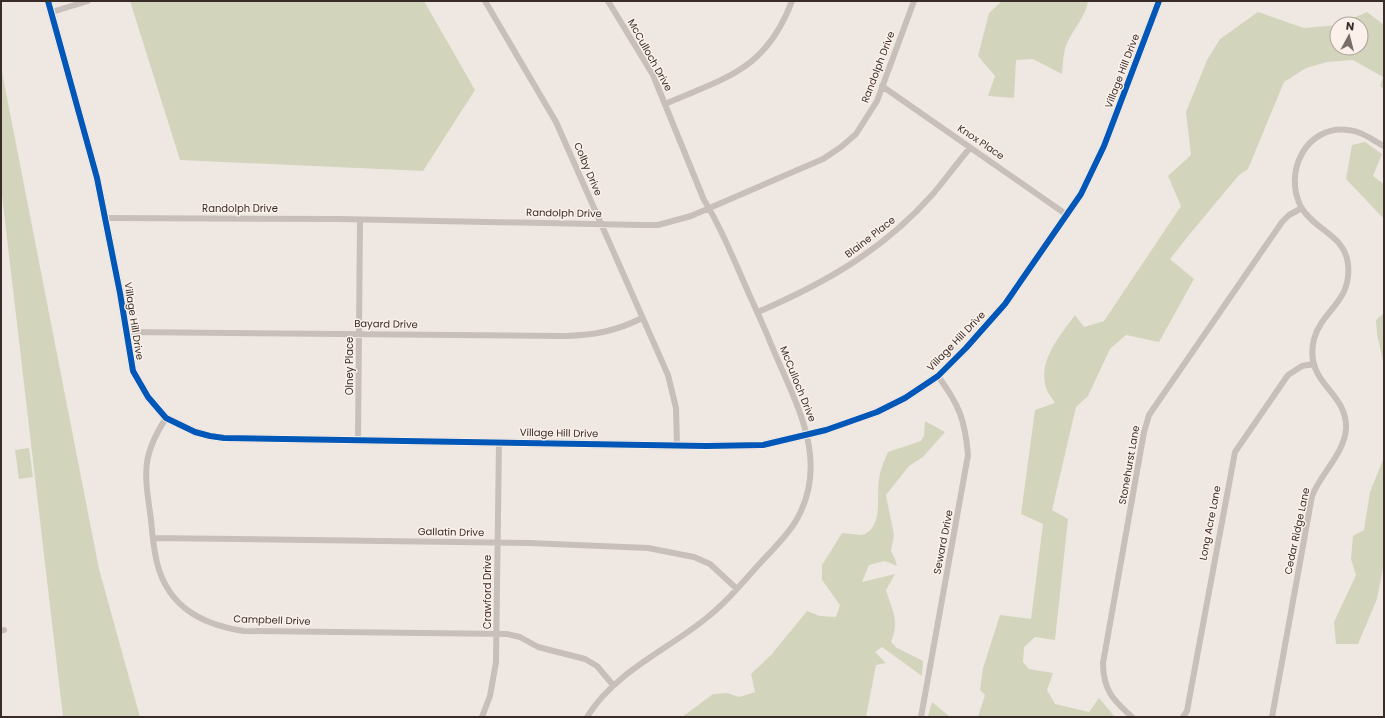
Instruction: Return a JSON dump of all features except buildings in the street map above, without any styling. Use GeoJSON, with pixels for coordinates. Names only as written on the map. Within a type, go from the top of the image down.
{"type":"FeatureCollection","features":[{"type":"Feature","properties":{"kind":"street","name":"Village Hill Drive"},"geometry":{"type":"LineString","coordinates":[[48,1],[78,104],[106,218],[133,371],[148,397],[166,418],[196,432],[224,438],[677,446],[763,445],[807,435],[877,412],[905,398],[938,376],[966,348],[1005,304],[1081,194],[1102,152],[1159,1]]}},
{"type":"Feature","properties":{"kind":"street"},"geometry":{"type":"LineString","coordinates":[[52,12],[88,1]]}},
{"type":"Feature","properties":{"kind":"street","name":"Colby Drive"},"geometry":{"type":"LineString","coordinates":[[485,1],[556,122],[668,375],[673,392],[677,420],[677,446]]}},
{"type":"Feature","properties":{"kind":"street","name":"McCulloch Drive"},"geometry":{"type":"LineString","coordinates":[[587,717],[613,685],[706,619],[737,589],[786,535],[797,520],[804,504],[809,489],[811,465],[804,420],[758,312],[716,218],[704,200],[652,75],[608,1]]}},
{"type":"Feature","properties":{"kind":"street"},"geometry":{"type":"LineString","coordinates":[[665,104],[729,76],[760,55],[772,41],[780,28],[792,1]]}},
{"type":"Feature","properties":{"kind":"street","name":"Randolph Drive"},"geometry":{"type":"LineString","coordinates":[[106,218],[601,223],[658,225],[691,216],[709,209],[810,165],[841,147],[856,134],[868,116],[882,86],[914,1]]}},
{"type":"Feature","properties":{"kind":"street","name":"Knox Place"},"geometry":{"type":"LineString","coordinates":[[882,86],[1067,215]]}},
{"type":"Feature","properties":{"kind":"street","name":"Cedar Ridge Lane"},"geometry":{"type":"LineString","coordinates":[[1272,717],[1312,496],[1317,484],[1344,441],[1346,428],[1344,412],[1337,399],[1321,381],[1313,364],[1314,339],[1320,327],[1343,294],[1347,283],[1348,263],[1345,252],[1337,241],[1328,232],[1318,226],[1302,208],[1295,186],[1297,163],[1302,152],[1320,135],[1334,130],[1349,130],[1363,134],[1384,146]]}},
{"type":"Feature","properties":{"kind":"street","name":"Blaine Place"},"geometry":{"type":"LineString","coordinates":[[758,312],[822,282],[858,261],[877,246],[932,195],[970,148]]}},
{"type":"Feature","properties":{"kind":"street","name":"Stonehurst Lane"},"geometry":{"type":"LineString","coordinates":[[1132,717],[1111,696],[1103,676],[1103,663],[1144,432],[1149,416],[1282,222],[1289,215],[1302,208]]}},
{"type":"Feature","properties":{"kind":"street","name":"Olney Place"},"geometry":{"type":"LineString","coordinates":[[358,440],[360,220]]}},
{"type":"Feature","properties":{"kind":"street","name":"Bayard Drive"},"geometry":{"type":"LineString","coordinates":[[126,332],[574,336],[606,332],[625,326],[642,318]]}},
{"type":"Feature","properties":{"kind":"street","name":"Long Acre Lane"},"geometry":{"type":"LineString","coordinates":[[1183,717],[1187,711],[1235,452],[1288,375],[1302,366],[1313,364]]}},
{"type":"Feature","properties":{"kind":"street","name":"Seward Drive"},"geometry":{"type":"LineString","coordinates":[[921,717],[968,455],[962,415],[953,396],[938,376]]}},
{"type":"Feature","properties":{"kind":"street","name":"Campbell Drive"},"geometry":{"type":"LineString","coordinates":[[166,418],[154,439],[147,458],[146,487],[155,554],[166,585],[175,598],[200,619],[221,627],[244,631],[507,634],[520,637],[538,648],[585,659],[597,666],[613,685]]}},
{"type":"Feature","properties":{"kind":"street","name":"Crawford Drive"},"geometry":{"type":"LineString","coordinates":[[482,717],[490,696],[494,679],[499,442]]}},
{"type":"Feature","properties":{"kind":"street","name":"Gallatin Drive"},"geometry":{"type":"LineString","coordinates":[[153,538],[497,543],[648,548],[694,557],[710,564],[737,589]]}},
{"type":"Feature","properties":{"kind":"green space"},"geometry":{"type":"Polygon","coordinates":[[[130,1],[424,1],[475,90],[423,171],[180,160],[130,1]]]}},
{"type":"Feature","properties":{"kind":"green space"},"geometry":{"type":"Polygon","coordinates":[[[1002,1],[1088,1],[1085,12],[1066,47],[1063,58],[1062,74],[1033,59],[1016,60],[1014,98],[988,96],[995,76],[978,56],[989,13],[1002,1]]]}},
{"type":"Feature","properties":{"kind":"green space"},"geometry":{"type":"Polygon","coordinates":[[[1258,12],[1304,28],[1329,26],[1329,56],[1369,56],[1369,16],[1358,16],[1367,12],[1384,25],[1384,89],[1380,86],[1383,77],[1353,60],[1327,62],[1306,68],[1284,82],[1248,169],[1239,175],[1170,259],[1194,279],[1159,342],[1126,335],[1110,349],[1088,396],[1076,407],[1052,510],[1068,519],[1055,640],[1035,637],[1024,647],[1023,662],[1029,669],[1053,673],[1047,690],[1055,704],[1089,712],[1099,698],[1115,717],[978,717],[985,695],[980,690],[983,668],[1000,615],[1031,619],[1043,524],[1021,514],[1035,410],[1055,403],[1048,392],[1044,380],[1047,360],[1051,350],[1075,315],[1084,327],[1104,321],[1181,206],[1168,176],[1191,155],[1186,112],[1207,60],[1220,39],[1258,12]]]}},
{"type":"Feature","properties":{"kind":"green space"},"geometry":{"type":"Polygon","coordinates":[[[1,67],[99,569],[140,717],[63,717],[1,187],[1,67]]]}},
{"type":"Feature","properties":{"kind":"green space"},"geometry":{"type":"Polygon","coordinates":[[[1365,142],[1382,154],[1373,176],[1384,184],[1384,219],[1346,179],[1352,145],[1365,142]]]}},
{"type":"Feature","properties":{"kind":"green space"},"geometry":{"type":"Polygon","coordinates":[[[1384,313],[1384,366],[1377,334],[1376,320],[1384,313]]]}},
{"type":"Feature","properties":{"kind":"green space"},"geometry":{"type":"Polygon","coordinates":[[[925,421],[945,432],[923,457],[909,466],[886,495],[894,535],[891,551],[897,566],[885,561],[869,565],[862,582],[895,574],[886,590],[895,621],[894,634],[891,642],[897,648],[923,661],[922,676],[882,647],[875,652],[886,663],[876,665],[866,717],[682,717],[713,694],[727,693],[739,697],[755,692],[751,674],[771,655],[807,611],[820,616],[836,617],[840,605],[822,580],[822,565],[842,533],[862,535],[874,526],[878,511],[878,486],[882,466],[888,452],[921,441],[924,436],[925,421]]]}},
{"type":"Feature","properties":{"kind":"green space"},"geometry":{"type":"Polygon","coordinates":[[[29,448],[33,477],[19,479],[15,450],[29,448]]]}},
{"type":"Feature","properties":{"kind":"green space"},"geometry":{"type":"Polygon","coordinates":[[[1384,457],[1384,564],[1377,599],[1358,644],[1336,644],[1334,622],[1356,575],[1351,559],[1353,536],[1364,530],[1370,492],[1384,457]]]}},
{"type":"Feature","properties":{"kind":"green space"},"geometry":{"type":"Polygon","coordinates":[[[932,702],[950,717],[928,716],[932,702]]]}},
{"type":"Feature","properties":{"kind":"cycle path"},"geometry":{"type":"LineString","coordinates":[[48,1],[97,178],[120,293],[133,371],[148,397],[166,418],[195,432],[224,438],[706,446],[763,445],[826,430],[877,412],[905,398],[938,376],[966,348],[1005,304],[1081,194],[1104,146],[1159,1]]}}]}
